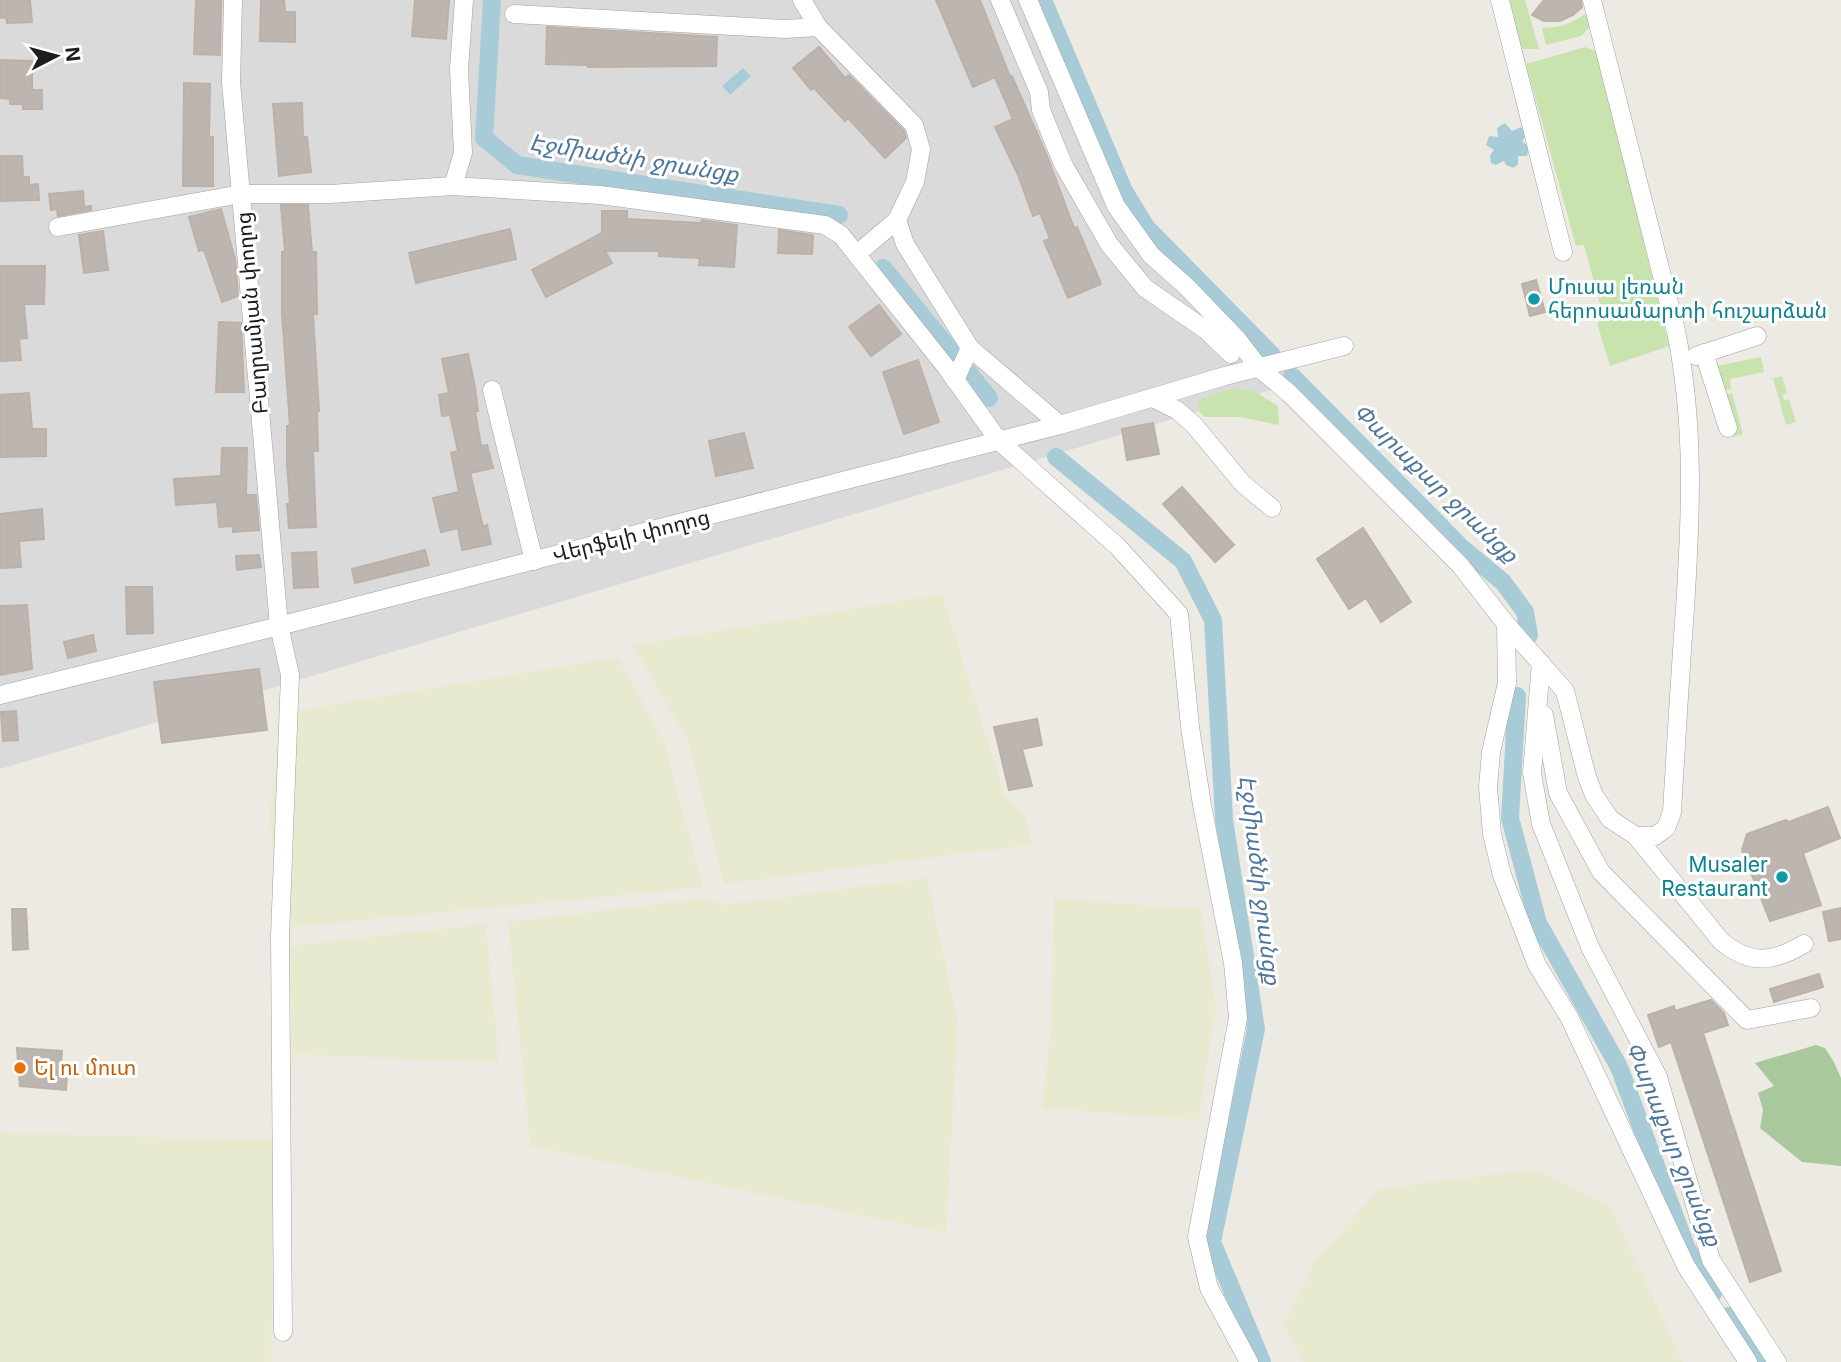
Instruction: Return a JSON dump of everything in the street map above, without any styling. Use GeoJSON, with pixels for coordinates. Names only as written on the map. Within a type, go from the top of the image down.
{"type":"FeatureCollection","features":[{"type":"Feature","properties":{"kind":"street","name":"Բաղրամյան փողոց"},"geometry":{"type":"LineString","coordinates":[[233,0],[231,82],[279,626],[290,675],[280,936],[283,1332]]}},
{"type":"Feature","properties":{"kind":"street"},"geometry":{"type":"LineString","coordinates":[[453,186],[463,153],[459,69],[464,0]]}},
{"type":"Feature","properties":{"kind":"street"},"geometry":{"type":"LineString","coordinates":[[802,0],[818,27],[914,125],[920,149],[915,182],[897,220],[858,253]]}},
{"type":"Feature","properties":{"kind":"street"},"geometry":{"type":"LineString","coordinates":[[1000,0],[1040,92],[1041,110],[1063,164],[1109,244],[1145,288],[1206,330],[1231,354]]}},
{"type":"Feature","properties":{"kind":"street"},"geometry":{"type":"LineString","coordinates":[[1028,0],[1116,206],[1151,255],[1230,331],[1260,369],[1289,393],[1460,565],[1506,624],[1565,691],[1587,777],[1594,795],[1610,819],[1636,836],[1721,941],[1737,954],[1770,958],[1788,954],[1804,944]]}},
{"type":"Feature","properties":{"kind":"street"},"geometry":{"type":"LineString","coordinates":[[1500,0],[1563,252]]}},
{"type":"Feature","properties":{"kind":"street"},"geometry":{"type":"LineString","coordinates":[[1592,0],[1682,360],[1691,451],[1691,505],[1672,812],[1666,828],[1655,836],[1636,836]]}},
{"type":"Feature","properties":{"kind":"street"},"geometry":{"type":"LineString","coordinates":[[514,14],[785,29],[818,27]]}},
{"type":"Feature","properties":{"kind":"street"},"geometry":{"type":"LineString","coordinates":[[58,228],[241,194],[330,194],[453,186],[600,195],[825,225],[841,235],[956,377],[999,441],[1118,547],[1179,614],[1190,727],[1202,805],[1233,963],[1238,1018],[1197,1237],[1209,1288],[1249,1362]]}},
{"type":"Feature","properties":{"kind":"street"},"geometry":{"type":"LineString","coordinates":[[897,220],[905,244],[969,350],[1060,425]]}},
{"type":"Feature","properties":{"kind":"street"},"geometry":{"type":"LineString","coordinates":[[1225,376],[1231,354],[1230,331]]}},
{"type":"Feature","properties":{"kind":"street"},"geometry":{"type":"LineString","coordinates":[[1682,360],[1756,337]]}},
{"type":"Feature","properties":{"kind":"street","name":"Վերֆելի փողոց"},"geometry":{"type":"LineString","coordinates":[[0,695],[999,441],[1225,376],[1344,346]]}},
{"type":"Feature","properties":{"kind":"street"},"geometry":{"type":"LineString","coordinates":[[956,377],[969,350]]}},
{"type":"Feature","properties":{"kind":"street"},"geometry":{"type":"LineString","coordinates":[[1704,353],[1728,428]]}},
{"type":"Feature","properties":{"kind":"street"},"geometry":{"type":"LineString","coordinates":[[492,390],[534,561]]}},
{"type":"Feature","properties":{"kind":"street"},"geometry":{"type":"LineString","coordinates":[[1153,398],[1177,410],[1194,425],[1243,484],[1272,508]]}},
{"type":"Feature","properties":{"kind":"street"},"geometry":{"type":"LineString","coordinates":[[1506,624],[1507,683],[1490,752],[1488,787],[1492,834],[1502,875],[1536,965],[1569,1017],[1686,1266],[1748,1362]]}},
{"type":"Feature","properties":{"kind":"street"},"geometry":{"type":"LineString","coordinates":[[1541,663],[1532,773],[1541,824],[1590,947],[1657,1077],[1711,1260],[1777,1362]]}},
{"type":"Feature","properties":{"kind":"street"},"geometry":{"type":"LineString","coordinates":[[1540,691],[1558,793],[1601,872],[1748,1020],[1811,1008]]}},
{"type":"Feature","properties":{"kind":"shaded area"},"geometry":{"type":"Polygon","coordinates":[[[0,0],[1044,0],[1121,195],[1304,380],[0,769],[0,0]]]}},
{"type":"Feature","properties":{"kind":"green space"},"geometry":{"type":"Polygon","coordinates":[[[1509,0],[1525,0],[1539,49],[1522,49],[1509,0]]]}},
{"type":"Feature","properties":{"kind":"green space"},"geometry":{"type":"Polygon","coordinates":[[[1587,13],[1591,26],[1581,36],[1546,45],[1542,28],[1566,24],[1587,13]]]}},
{"type":"Feature","properties":{"kind":"green space"},"geometry":{"type":"Polygon","coordinates":[[[1585,47],[1597,52],[1669,346],[1610,366],[1597,323],[1604,319],[1584,245],[1576,246],[1526,64],[1585,47]]]}},
{"type":"Feature","properties":{"kind":"green space"},"geometry":{"type":"Polygon","coordinates":[[[1761,357],[1764,372],[1730,379],[1731,389],[1723,391],[1717,366],[1761,357]]]}},
{"type":"Feature","properties":{"kind":"green space"},"geometry":{"type":"Polygon","coordinates":[[[1782,376],[1787,393],[1783,395],[1784,400],[1789,399],[1796,422],[1786,425],[1773,378],[1782,376]]]}},
{"type":"Feature","properties":{"kind":"green space"},"geometry":{"type":"Polygon","coordinates":[[[1232,388],[1254,391],[1278,406],[1279,425],[1240,417],[1204,417],[1198,409],[1199,400],[1232,388]]]}},
{"type":"Feature","properties":{"kind":"green space"},"geometry":{"type":"Polygon","coordinates":[[[1732,393],[1743,434],[1733,437],[1721,396],[1732,393]]]}},
{"type":"Feature","properties":{"kind":"green space"},"geometry":{"type":"Polygon","coordinates":[[[942,594],[1005,796],[1024,813],[1032,845],[724,884],[688,741],[633,645],[942,594]]]}},
{"type":"Feature","properties":{"kind":"green space"},"geometry":{"type":"Polygon","coordinates":[[[618,657],[664,742],[703,887],[281,928],[269,816],[283,713],[618,657]]]}},
{"type":"Feature","properties":{"kind":"green space"},"geometry":{"type":"Polygon","coordinates":[[[927,878],[958,1024],[946,1233],[530,1146],[508,922],[708,898],[722,905],[927,878]]]}},
{"type":"Feature","properties":{"kind":"green space"},"geometry":{"type":"Polygon","coordinates":[[[1054,899],[1201,909],[1216,1005],[1199,1120],[1042,1108],[1051,1024],[1054,899]]]}},
{"type":"Feature","properties":{"kind":"green space"},"geometry":{"type":"Polygon","coordinates":[[[486,924],[499,1063],[293,1054],[289,946],[486,924]]]}},
{"type":"Feature","properties":{"kind":"green space"},"geometry":{"type":"Polygon","coordinates":[[[1816,1045],[1825,1048],[1841,1078],[1841,1166],[1802,1162],[1760,1128],[1763,1110],[1758,1093],[1774,1086],[1755,1063],[1816,1045]]]}},
{"type":"Feature","properties":{"kind":"green space"},"geometry":{"type":"Polygon","coordinates":[[[0,1133],[275,1140],[271,1362],[0,1362],[0,1133]]]}},
{"type":"Feature","properties":{"kind":"green space"},"geometry":{"type":"Polygon","coordinates":[[[1536,1169],[1611,1207],[1683,1362],[1303,1362],[1284,1325],[1315,1261],[1379,1189],[1536,1169]]]}},
{"type":"Feature","properties":{"kind":"water"},"geometry":{"type":"Polygon","coordinates":[[[743,68],[751,76],[730,95],[722,86],[743,68]]]}},
{"type":"Feature","properties":{"kind":"water"},"geometry":{"type":"Polygon","coordinates":[[[1505,123],[1512,131],[1521,127],[1527,134],[1522,141],[1529,147],[1527,156],[1518,156],[1518,164],[1514,168],[1506,165],[1504,161],[1496,165],[1491,163],[1490,155],[1494,150],[1486,145],[1489,136],[1498,137],[1497,128],[1505,123]]]}},
{"type":"Feature","properties":{"kind":"building"},"geometry":{"type":"Polygon","coordinates":[[[0,0],[30,0],[32,22],[7,23],[6,17],[0,18],[0,0]]]}},
{"type":"Feature","properties":{"kind":"building"},"geometry":{"type":"Polygon","coordinates":[[[196,0],[221,0],[220,55],[194,54],[196,0]]]}},
{"type":"Feature","properties":{"kind":"building"},"geometry":{"type":"Polygon","coordinates":[[[261,0],[284,0],[285,12],[295,12],[295,42],[260,41],[261,0]]]}},
{"type":"Feature","properties":{"kind":"building"},"geometry":{"type":"Polygon","coordinates":[[[415,0],[449,0],[446,39],[412,36],[415,0]]]}},
{"type":"Feature","properties":{"kind":"building"},"geometry":{"type":"Polygon","coordinates":[[[936,0],[980,0],[1010,77],[1012,76],[1047,156],[1074,228],[1077,227],[1101,284],[1068,298],[1044,241],[1050,239],[1040,213],[1033,216],[1018,175],[995,127],[1013,119],[995,77],[973,87],[936,0]]]}},
{"type":"Feature","properties":{"kind":"building"},"geometry":{"type":"Polygon","coordinates":[[[1544,0],[1581,0],[1582,7],[1560,21],[1544,21],[1532,15],[1544,0]]]}},
{"type":"Feature","properties":{"kind":"building"},"geometry":{"type":"Polygon","coordinates":[[[547,27],[717,37],[716,66],[588,67],[546,64],[547,27]]]}},
{"type":"Feature","properties":{"kind":"building"},"geometry":{"type":"Polygon","coordinates":[[[819,47],[845,78],[849,75],[904,131],[906,138],[885,158],[848,118],[845,121],[814,88],[811,90],[793,68],[819,47]]]}},
{"type":"Feature","properties":{"kind":"building"},"geometry":{"type":"Polygon","coordinates":[[[0,60],[32,61],[32,90],[42,90],[42,109],[23,109],[23,104],[10,104],[10,99],[0,98],[0,60]]]}},
{"type":"Feature","properties":{"kind":"building"},"geometry":{"type":"Polygon","coordinates":[[[184,83],[210,84],[209,137],[213,137],[213,186],[183,186],[184,83]]]}},
{"type":"Feature","properties":{"kind":"building"},"geometry":{"type":"Polygon","coordinates":[[[302,103],[303,137],[307,137],[311,172],[279,176],[273,104],[302,103]]]}},
{"type":"Feature","properties":{"kind":"building"},"geometry":{"type":"Polygon","coordinates":[[[0,156],[22,156],[23,177],[29,177],[29,185],[38,184],[39,200],[0,201],[0,156]]]}},
{"type":"Feature","properties":{"kind":"building"},"geometry":{"type":"Polygon","coordinates":[[[83,191],[84,207],[91,206],[91,210],[58,216],[57,209],[51,210],[49,194],[83,191]]]}},
{"type":"Feature","properties":{"kind":"building"},"geometry":{"type":"Polygon","coordinates":[[[281,205],[308,205],[312,252],[316,252],[317,314],[313,314],[319,411],[318,451],[313,451],[316,527],[289,528],[287,426],[290,426],[282,314],[282,252],[285,252],[281,205]]]}},
{"type":"Feature","properties":{"kind":"building"},"geometry":{"type":"Polygon","coordinates":[[[221,209],[235,259],[238,296],[222,302],[204,250],[199,251],[189,217],[221,209]]]}},
{"type":"Feature","properties":{"kind":"building"},"geometry":{"type":"Polygon","coordinates":[[[602,211],[627,211],[627,219],[701,223],[702,220],[737,225],[734,267],[699,265],[700,258],[659,256],[659,251],[605,251],[612,263],[546,297],[532,270],[602,233],[602,211]]]}},
{"type":"Feature","properties":{"kind":"building"},"geometry":{"type":"Polygon","coordinates":[[[510,229],[516,259],[416,283],[409,253],[510,229]]]}},
{"type":"Feature","properties":{"kind":"building"},"geometry":{"type":"Polygon","coordinates":[[[779,230],[813,235],[812,254],[778,253],[779,230]]]}},
{"type":"Feature","properties":{"kind":"building"},"geometry":{"type":"Polygon","coordinates":[[[103,231],[108,270],[84,273],[79,235],[103,231]]]}},
{"type":"Feature","properties":{"kind":"building"},"geometry":{"type":"Polygon","coordinates":[[[0,266],[45,266],[44,304],[24,304],[27,338],[19,339],[21,360],[0,361],[0,266]]]}},
{"type":"Feature","properties":{"kind":"building","name":"Մուսա լեռան հերոսամարտի հուշարձան"},"geometry":{"type":"Polygon","coordinates":[[[1536,280],[1545,312],[1530,316],[1522,284],[1536,280]]]}},
{"type":"Feature","properties":{"kind":"building"},"geometry":{"type":"Polygon","coordinates":[[[879,305],[901,334],[871,356],[849,327],[879,305]]]}},
{"type":"Feature","properties":{"kind":"building"},"geometry":{"type":"Polygon","coordinates":[[[219,322],[241,323],[244,392],[216,392],[219,322]]]}},
{"type":"Feature","properties":{"kind":"building"},"geometry":{"type":"Polygon","coordinates":[[[468,354],[475,387],[478,411],[475,411],[481,446],[487,445],[493,468],[470,473],[483,527],[487,525],[491,544],[462,550],[458,528],[441,532],[433,498],[459,492],[451,453],[458,451],[450,415],[442,416],[439,395],[449,393],[442,359],[468,354]]]}},
{"type":"Feature","properties":{"kind":"building"},"geometry":{"type":"Polygon","coordinates":[[[918,360],[939,422],[904,434],[883,372],[918,360]]]}},
{"type":"Feature","properties":{"kind":"building"},"geometry":{"type":"Polygon","coordinates":[[[29,393],[32,429],[46,429],[46,456],[0,457],[0,395],[29,393]]]}},
{"type":"Feature","properties":{"kind":"building"},"geometry":{"type":"Polygon","coordinates":[[[1153,423],[1159,454],[1127,460],[1122,429],[1153,423]]]}},
{"type":"Feature","properties":{"kind":"building"},"geometry":{"type":"Polygon","coordinates":[[[744,433],[753,468],[716,476],[709,441],[744,433]]]}},
{"type":"Feature","properties":{"kind":"building"},"geometry":{"type":"Polygon","coordinates":[[[222,448],[247,448],[246,495],[256,495],[259,530],[233,532],[233,526],[219,527],[217,502],[176,505],[174,479],[221,476],[222,448]]]}},
{"type":"Feature","properties":{"kind":"building"},"geometry":{"type":"Polygon","coordinates":[[[1182,487],[1234,545],[1215,562],[1163,504],[1182,487]]]}},
{"type":"Feature","properties":{"kind":"building"},"geometry":{"type":"Polygon","coordinates":[[[42,509],[44,539],[19,541],[21,567],[0,568],[0,514],[42,509]]]}},
{"type":"Feature","properties":{"kind":"building"},"geometry":{"type":"Polygon","coordinates":[[[1363,528],[1411,602],[1381,622],[1366,598],[1349,609],[1317,559],[1363,528]]]}},
{"type":"Feature","properties":{"kind":"building"},"geometry":{"type":"Polygon","coordinates":[[[425,550],[429,565],[355,583],[352,569],[425,550]]]}},
{"type":"Feature","properties":{"kind":"building"},"geometry":{"type":"Polygon","coordinates":[[[316,552],[318,587],[294,588],[292,553],[316,552]]]}},
{"type":"Feature","properties":{"kind":"building"},"geometry":{"type":"Polygon","coordinates":[[[259,555],[261,567],[237,570],[236,556],[259,555]]]}},
{"type":"Feature","properties":{"kind":"building"},"geometry":{"type":"Polygon","coordinates":[[[126,587],[152,587],[153,633],[127,634],[126,587]]]}},
{"type":"Feature","properties":{"kind":"building"},"geometry":{"type":"Polygon","coordinates":[[[27,605],[32,669],[0,675],[0,606],[27,605]]]}},
{"type":"Feature","properties":{"kind":"building"},"geometry":{"type":"Polygon","coordinates":[[[93,635],[96,651],[68,658],[64,642],[93,635]]]}},
{"type":"Feature","properties":{"kind":"building"},"geometry":{"type":"Polygon","coordinates":[[[259,669],[267,730],[162,743],[154,682],[259,669]]]}},
{"type":"Feature","properties":{"kind":"building"},"geometry":{"type":"Polygon","coordinates":[[[16,711],[18,740],[3,741],[1,712],[16,711]]]}},
{"type":"Feature","properties":{"kind":"building"},"geometry":{"type":"Polygon","coordinates":[[[1037,719],[1042,745],[1022,749],[1032,786],[1009,790],[994,727],[1037,719]]]}},
{"type":"Feature","properties":{"kind":"building","name":"Musaler Restaurant"},"geometry":{"type":"Polygon","coordinates":[[[1828,807],[1840,838],[1803,853],[1821,905],[1770,921],[1742,850],[1747,834],[1828,807]]]}},
{"type":"Feature","properties":{"kind":"building"},"geometry":{"type":"Polygon","coordinates":[[[1841,908],[1841,939],[1829,941],[1823,912],[1841,908]]]}},
{"type":"Feature","properties":{"kind":"building"},"geometry":{"type":"Polygon","coordinates":[[[12,909],[26,909],[28,949],[13,950],[12,909]]]}},
{"type":"Feature","properties":{"kind":"building"},"geometry":{"type":"Polygon","coordinates":[[[1819,974],[1823,987],[1774,1002],[1770,989],[1819,974]]]}},
{"type":"Feature","properties":{"kind":"building"},"geometry":{"type":"Polygon","coordinates":[[[1711,1000],[1724,1013],[1728,1025],[1703,1033],[1781,1271],[1750,1282],[1671,1042],[1659,1047],[1648,1015],[1674,1006],[1675,1011],[1711,1000]]]}},
{"type":"Feature","properties":{"kind":"building"},"geometry":{"type":"Polygon","coordinates":[[[17,1048],[62,1051],[60,1075],[67,1075],[66,1090],[20,1086],[17,1048]]]}},
{"type":"Feature","properties":{"kind":"waterway","name":"Էջմիածնի ջրանցք"},"geometry":{"type":"LineString","coordinates":[[492,0],[484,138],[517,165],[839,215]]}},
{"type":"Feature","properties":{"kind":"waterway","name":"Փարաքար ջրանցք"},"geometry":{"type":"LineString","coordinates":[[1043,0],[1124,191],[1146,227],[1272,355]]}},
{"type":"Feature","properties":{"kind":"waterway","name":"Էջմիածնի ջրանցք"},"geometry":{"type":"LineString","coordinates":[[883,268],[989,398]]}},
{"type":"Feature","properties":{"kind":"waterway","name":"Փարաքար ջրանցք"},"geometry":{"type":"LineString","coordinates":[[1292,376],[1462,548],[1503,582],[1525,612],[1529,635]]}},
{"type":"Feature","properties":{"kind":"waterway","name":"Էջմիածնի ջրանցք"},"geometry":{"type":"LineString","coordinates":[[1056,457],[1183,561],[1213,620],[1224,819],[1256,1029],[1212,1242],[1262,1362]]}},
{"type":"Feature","properties":{"kind":"waterway","name":"Փարաքար ջրանցք"},"geometry":{"type":"LineString","coordinates":[[1517,696],[1510,818],[1538,923],[1619,1067],[1687,1249],[1713,1293]]}},
{"type":"Feature","properties":{"kind":"waterway","name":"Փարաքար ջրանցք"},"geometry":{"type":"LineString","coordinates":[[1728,1316],[1760,1362]]}},
{"type":"Feature","properties":{"kind":"place","name":"Մուսա լեռան հերոսամարտի հուշարձան"},"geometry":{"type":"Point","coordinates":[1534,299]}},
{"type":"Feature","properties":{"kind":"place","name":"Musaler Restaurant"},"geometry":{"type":"Point","coordinates":[1782,877]}},
{"type":"Feature","properties":{"kind":"place","name":"Ել ու մուտ"},"geometry":{"type":"Point","coordinates":[20,1068]}}]}
